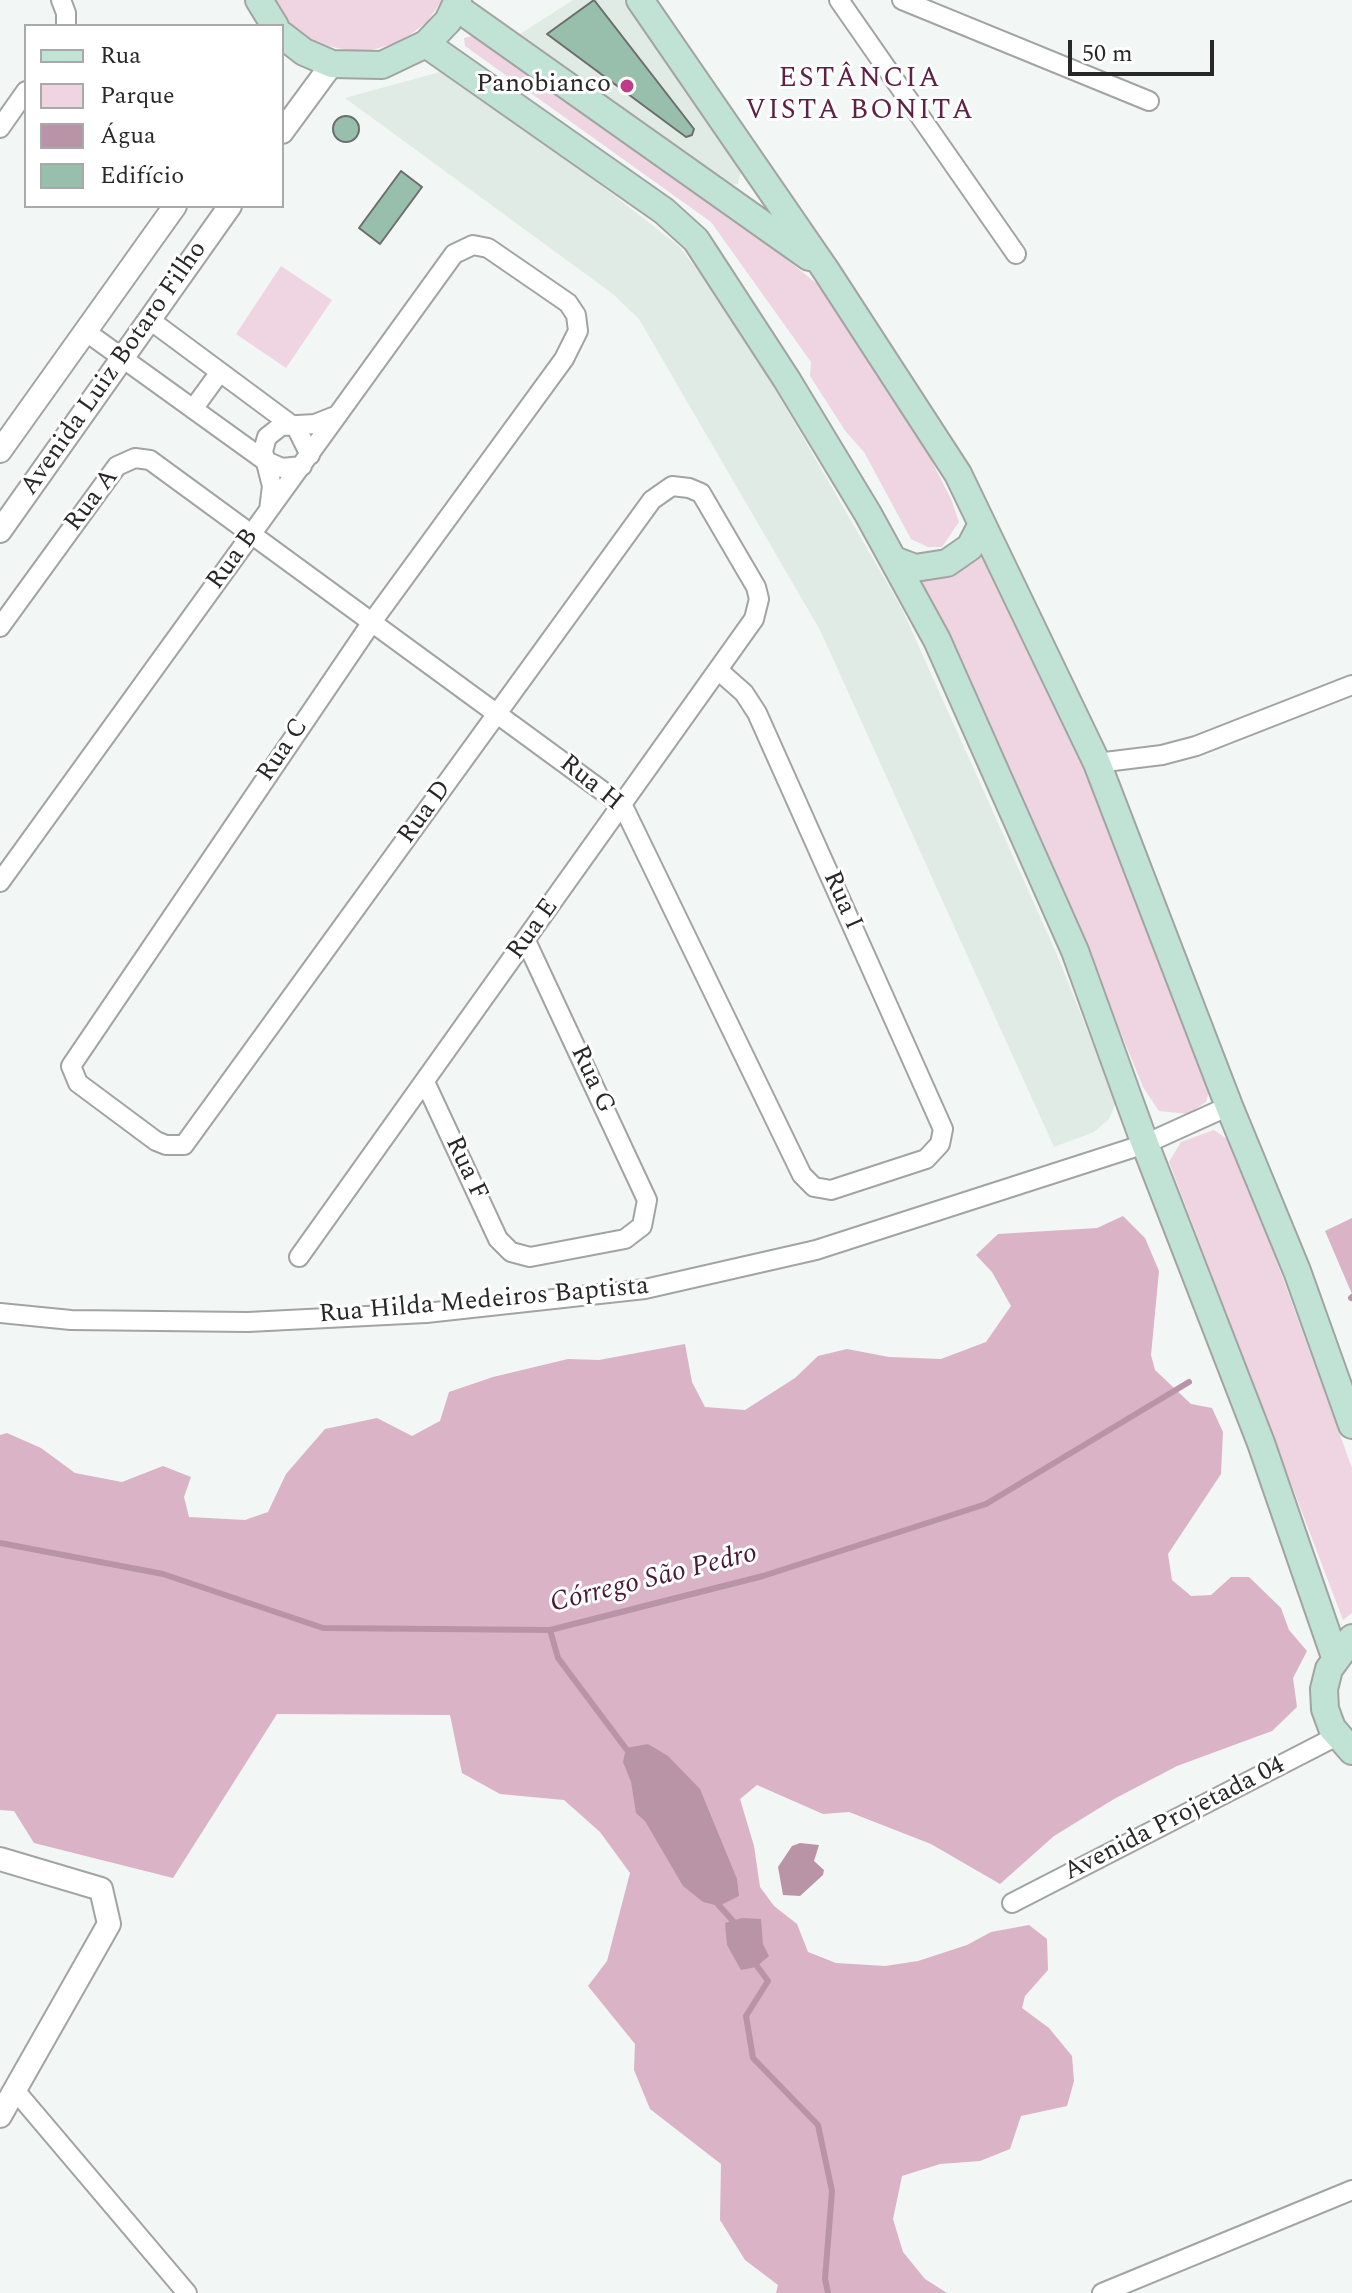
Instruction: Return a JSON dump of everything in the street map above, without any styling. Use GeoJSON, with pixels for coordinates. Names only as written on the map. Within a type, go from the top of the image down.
{"type":"FeatureCollection","features":[{"type":"Feature","properties":{"kind":"main road"},"geometry":{"type":"LineString","coordinates":[[259,0],[273,24]]}},
{"type":"Feature","properties":{"kind":"main road"},"geometry":{"type":"LineString","coordinates":[[640,0],[825,269],[958,474],[1097,763],[1229,1106],[1297,1271],[1352,1425]]}},
{"type":"Feature","properties":{"kind":"main road"},"geometry":{"type":"LineString","coordinates":[[284,41],[332,64],[382,65],[426,44],[457,3],[825,269]]}},
{"type":"Feature","properties":{"kind":"main road"},"geometry":{"type":"LineString","coordinates":[[426,44],[664,211],[696,240],[787,380],[894,560],[937,640],[1075,951],[1209,1311],[1344,1648],[1324,1689],[1325,1709],[1345,1743]]}},
{"type":"Feature","properties":{"kind":"main road"},"geometry":{"type":"LineString","coordinates":[[894,560],[915,568],[947,563],[970,547],[982,524]]}},
{"type":"Feature","properties":{"kind":"street"},"geometry":{"type":"LineString","coordinates":[[61,0],[66,24]]}},
{"type":"Feature","properties":{"kind":"street"},"geometry":{"type":"LineString","coordinates":[[839,0],[1016,254]]}},
{"type":"Feature","properties":{"kind":"street"},"geometry":{"type":"LineString","coordinates":[[902,0],[1149,101]]}},
{"type":"Feature","properties":{"kind":"street"},"geometry":{"type":"LineString","coordinates":[[284,129],[332,64]]}},
{"type":"Feature","properties":{"kind":"street"},"geometry":{"type":"LineString","coordinates":[[0,128],[24,94]]}},
{"type":"Feature","properties":{"kind":"street","name":"Avenida Luiz Botaro Filho"},"geometry":{"type":"LineString","coordinates":[[0,451],[174,208]]}},
{"type":"Feature","properties":{"kind":"street","name":"Avenida Luiz Botaro Filho"},"geometry":{"type":"LineString","coordinates":[[0,531],[229,208]]}},
{"type":"Feature","properties":{"kind":"street","name":"Rua C"},"geometry":{"type":"LineString","coordinates":[[184,1145],[166,1145],[156,1141],[78,1083],[71,1066],[372,622],[576,340],[577,320],[568,303],[493,251],[473,245]]}},
{"type":"Feature","properties":{"kind":"street","name":"Rua B"},"geometry":{"type":"LineString","coordinates":[[0,882],[454,254],[473,245]]}},
{"type":"Feature","properties":{"kind":"street"},"geometry":{"type":"LineString","coordinates":[[85,331],[264,460],[282,468],[306,460],[302,435],[291,425],[150,320]]}},
{"type":"Feature","properties":{"kind":"street"},"geometry":{"type":"LineString","coordinates":[[193,409],[220,372]]}},
{"type":"Feature","properties":{"kind":"street"},"geometry":{"type":"LineString","coordinates":[[269,513],[272,486],[264,460],[267,437],[277,428],[315,424],[338,415]]}},
{"type":"Feature","properties":{"kind":"street","name":"Rua A"},"geometry":{"type":"LineString","coordinates":[[0,627],[114,470],[126,460],[150,460],[253,535]]}},
{"type":"Feature","properties":{"kind":"street","name":"Rua E"},"geometry":{"type":"LineString","coordinates":[[299,1257],[754,619],[759,599],[754,582],[706,500],[694,489],[672,486]]}},
{"type":"Feature","properties":{"kind":"street","name":"Rua D"},"geometry":{"type":"LineString","coordinates":[[184,1145],[645,509],[659,493],[672,486]]}},
{"type":"Feature","properties":{"kind":"street","name":"Rua H"},"geometry":{"type":"LineString","coordinates":[[253,535],[623,806],[802,1175],[814,1187]]}},
{"type":"Feature","properties":{"kind":"street","name":"Rua I"},"geometry":{"type":"LineString","coordinates":[[718,670],[744,693],[757,713],[943,1129],[940,1144],[926,1159],[831,1190],[814,1187]]}},
{"type":"Feature","properties":{"kind":"street"},"geometry":{"type":"LineString","coordinates":[[1097,763],[1162,755],[1196,746],[1352,685]]}},
{"type":"Feature","properties":{"kind":"street","name":"Rua G"},"geometry":{"type":"LineString","coordinates":[[511,1252],[530,1257],[625,1239],[645,1221],[647,1200],[526,941]]}},
{"type":"Feature","properties":{"kind":"street","name":"Rua F"},"geometry":{"type":"LineString","coordinates":[[425,1082],[498,1239],[511,1252]]}},
{"type":"Feature","properties":{"kind":"street","name":"Rua Hilda Medeiros Baptista"},"geometry":{"type":"LineString","coordinates":[[0,1313],[71,1320],[248,1322],[426,1313],[645,1289],[816,1250],[1145,1144],[1229,1106]]}},
{"type":"Feature","properties":{"kind":"street","name":"Avenida Projetada 04"},"geometry":{"type":"LineString","coordinates":[[1012,1903],[1345,1743]]}},
{"type":"Feature","properties":{"kind":"street"},"geometry":{"type":"LineString","coordinates":[[0,1859],[101,1889],[109,1924],[0,2116]]}},
{"type":"Feature","properties":{"kind":"street"},"geometry":{"type":"LineString","coordinates":[[14,2089],[187,2293]]}},
{"type":"Feature","properties":{"kind":"street"},"geometry":{"type":"LineString","coordinates":[[1102,2293],[1352,2190]]}},
{"type":"Feature","properties":{"kind":"shaded area"},"geometry":{"type":"Polygon","coordinates":[[[573,0],[624,0],[734,154],[741,171],[738,184],[726,186],[520,34],[573,0]]]}},
{"type":"Feature","properties":{"kind":"shaded area"},"geometry":{"type":"Polygon","coordinates":[[[440,72],[580,169],[679,246],[734,318],[902,609],[1055,950],[1116,1102],[1109,1119],[1094,1132],[1054,1147],[820,630],[639,319],[613,294],[345,98],[440,72]]]}},
{"type":"Feature","properties":{"kind":"shaded area"},"geometry":{"type":"Polygon","coordinates":[[[1123,1216],[1145,1238],[1159,1271],[1151,1355],[1155,1370],[1191,1404],[1212,1408],[1223,1432],[1221,1474],[1168,1554],[1172,1580],[1191,1596],[1211,1595],[1231,1577],[1249,1577],[1281,1608],[1289,1630],[1307,1651],[1293,1678],[1297,1707],[1272,1731],[1177,1766],[1114,1799],[1054,1836],[1000,1884],[931,1844],[849,1812],[823,1814],[757,1785],[740,1799],[754,1846],[760,1887],[774,1906],[797,1924],[808,1952],[836,1963],[885,1966],[918,1961],[967,1945],[991,1932],[1029,1925],[1047,1939],[1048,1970],[1025,1996],[1022,2008],[1049,2028],[1072,2056],[1074,2081],[1067,2106],[1021,2116],[1010,2149],[980,2161],[940,2164],[902,2176],[893,2219],[903,2252],[925,2279],[947,2293],[776,2293],[778,2285],[745,2260],[720,2220],[721,2164],[650,2109],[634,2070],[635,2044],[588,1986],[607,1961],[630,1873],[600,1832],[564,1800],[500,1794],[462,1773],[450,1715],[277,1714],[173,1878],[34,1843],[14,1811],[0,1810],[0,1435],[7,1433],[41,1448],[75,1473],[122,1482],[163,1466],[191,1477],[184,1497],[189,1517],[245,1520],[268,1512],[286,1474],[325,1429],[377,1418],[412,1436],[440,1421],[449,1392],[493,1377],[568,1359],[599,1360],[685,1344],[692,1382],[705,1407],[745,1410],[795,1378],[818,1356],[847,1349],[889,1357],[941,1359],[986,1342],[1011,1306],[992,1272],[976,1255],[998,1234],[1097,1228],[1123,1216]]]}},
{"type":"Feature","properties":{"kind":"shaded area"},"geometry":{"type":"Polygon","coordinates":[[[1352,1218],[1352,1294],[1325,1231],[1352,1218]]]}},
{"type":"Feature","properties":{"kind":"green space"},"geometry":{"type":"Polygon","coordinates":[[[272,0],[442,0],[427,22],[400,42],[368,51],[352,51],[319,44],[304,35],[291,25],[272,0]]]}},
{"type":"Feature","properties":{"kind":"green space"},"geometry":{"type":"Polygon","coordinates":[[[476,35],[722,208],[836,299],[900,399],[951,499],[959,522],[942,547],[928,547],[911,539],[864,452],[846,432],[810,376],[811,362],[711,222],[465,46],[464,38],[476,35]]]}},
{"type":"Feature","properties":{"kind":"green space"},"geometry":{"type":"Polygon","coordinates":[[[281,266],[332,300],[286,368],[236,334],[281,266]]]}},
{"type":"Feature","properties":{"kind":"green space"},"geometry":{"type":"Polygon","coordinates":[[[982,547],[1079,750],[1211,1084],[1206,1102],[1188,1114],[1159,1111],[1143,1087],[1055,871],[921,580],[982,547]]]}},
{"type":"Feature","properties":{"kind":"green space"},"geometry":{"type":"Polygon","coordinates":[[[1214,1130],[1234,1144],[1352,1468],[1352,1613],[1343,1620],[1169,1162],[1181,1142],[1214,1130]]]}},
{"type":"Feature","properties":{"kind":"water"},"geometry":{"type":"Polygon","coordinates":[[[648,1744],[668,1756],[700,1789],[737,1879],[739,1896],[719,1906],[703,1902],[683,1886],[645,1821],[636,1813],[631,1782],[623,1762],[626,1748],[648,1744]]]}},
{"type":"Feature","properties":{"kind":"water"},"geometry":{"type":"Polygon","coordinates":[[[800,1843],[819,1845],[814,1861],[824,1870],[823,1875],[800,1896],[783,1895],[778,1867],[792,1846],[800,1843]]]}},
{"type":"Feature","properties":{"kind":"water"},"geometry":{"type":"Polygon","coordinates":[[[742,1918],[761,1919],[763,1944],[769,1956],[756,1967],[741,1970],[727,1945],[725,1923],[742,1918]]]}},
{"type":"Feature","properties":{"kind":"building"},"geometry":{"type":"Polygon","coordinates":[[[594,0],[694,129],[692,135],[686,137],[547,34],[594,0]]]}},
{"type":"Feature","properties":{"kind":"building"},"geometry":{"type":"Polygon","coordinates":[[[346,116],[355,120],[359,129],[355,138],[346,142],[337,138],[333,129],[337,120],[346,116]]]}},
{"type":"Feature","properties":{"kind":"building"},"geometry":{"type":"Polygon","coordinates":[[[401,171],[422,187],[380,244],[359,228],[401,171]]]}},
{"type":"Feature","properties":{"kind":"waterway","name":"Córrego São Pedro"},"geometry":{"type":"LineString","coordinates":[[0,1543],[163,1574],[323,1628],[550,1630],[763,1576],[986,1504],[1189,1382]]}},
{"type":"Feature","properties":{"kind":"waterway"},"geometry":{"type":"LineString","coordinates":[[550,1630],[558,1658],[630,1754]]}},
{"type":"Feature","properties":{"kind":"waterway"},"geometry":{"type":"LineString","coordinates":[[716,1902],[740,1929]]}},
{"type":"Feature","properties":{"kind":"waterway"},"geometry":{"type":"LineString","coordinates":[[754,1962],[768,1981],[746,2016],[753,2058],[818,2125],[832,2191],[825,2279],[828,2293]]}},
{"type":"Feature","properties":{"kind":"place","name":"Panobianco"},"geometry":{"type":"Point","coordinates":[627,86]}},
{"type":"Feature","properties":{"kind":"district","name":"ESTÂNCIA VISTA BONITA"},"geometry":{"type":"Point","coordinates":[860,97]}}]}
